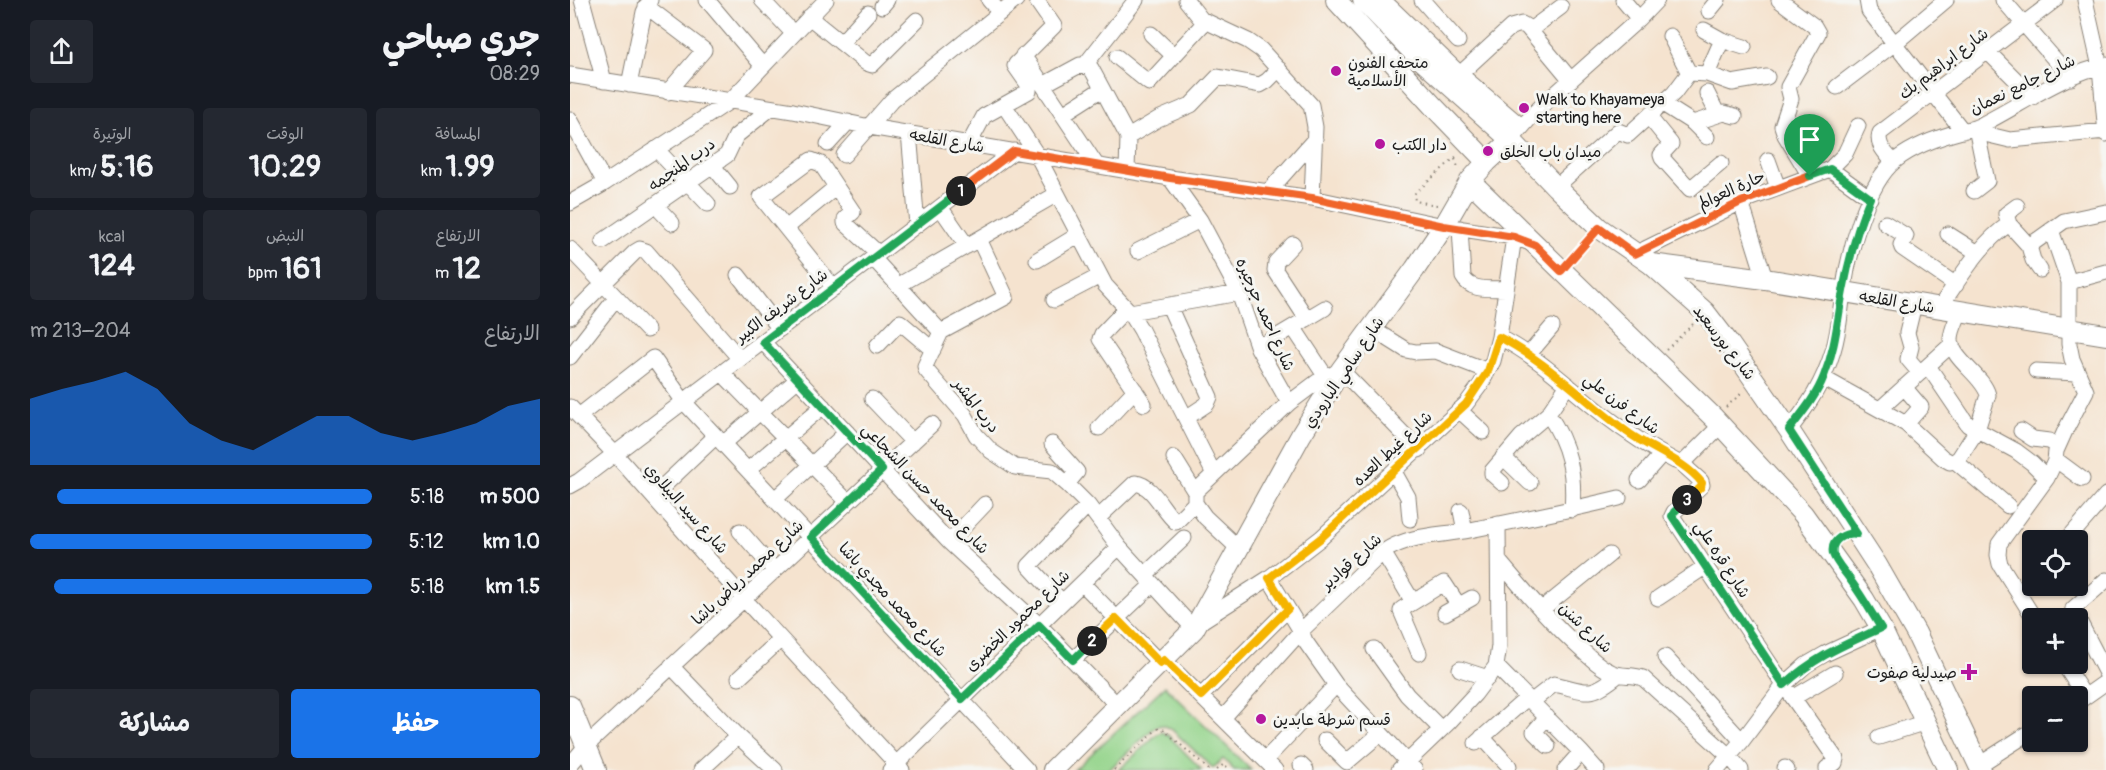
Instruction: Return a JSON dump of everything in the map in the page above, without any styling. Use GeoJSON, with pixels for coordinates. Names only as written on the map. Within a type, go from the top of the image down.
{"type":"FeatureCollection","features":[{"type":"Feature","properties":{"kind":"main road"},"geometry":{"type":"LineString","coordinates":[[1336,0],[1487,162]]}},
{"type":"Feature","properties":{"kind":"main road","name":"شارع بورسعيد"},"geometry":{"type":"LineString","coordinates":[[1363,0],[1416,55],[1515,129],[1556,187],[1599,228],[1643,259],[1705,312],[1789,430],[1899,601],[1980,767]]}},
{"type":"Feature","properties":{"kind":"main road","name":"شارع سامي البارودي"},"geometry":{"type":"LineString","coordinates":[[1053,770],[1197,626],[1334,374],[1452,227],[1464,177],[1487,162],[1515,129]]}},
{"type":"Feature","properties":{"kind":"main road"},"geometry":{"type":"LineString","coordinates":[[1464,177],[1718,421],[1803,514],[1864,599],[1881,628],[1948,770]]}},
{"type":"Feature","properties":{"kind":"main road","name":"شارع القلعه"},"geometry":{"type":"LineString","coordinates":[[1643,259],[2106,335]]}},
{"type":"Feature","properties":{"kind":"main road"},"geometry":{"type":"LineString","coordinates":[[1803,514],[1821,509],[1830,492]]}},
{"type":"Feature","properties":{"kind":"main road"},"geometry":{"type":"LineString","coordinates":[[1833,555],[1834,544],[1842,536],[1857,534]]}},
{"type":"Feature","properties":{"kind":"main road"},"geometry":{"type":"LineString","coordinates":[[570,706],[596,770]]}},
{"type":"Feature","properties":{"kind":"street"},"geometry":{"type":"LineString","coordinates":[[582,0],[604,81]]}},
{"type":"Feature","properties":{"kind":"street"},"geometry":{"type":"LineString","coordinates":[[707,0],[762,65]]}},
{"type":"Feature","properties":{"kind":"street"},"geometry":{"type":"LineString","coordinates":[[762,0],[793,33]]}},
{"type":"Feature","properties":{"kind":"street"},"geometry":{"type":"LineString","coordinates":[[570,203],[605,183],[730,101],[826,0]]}},
{"type":"Feature","properties":{"kind":"street"},"geometry":{"type":"LineString","coordinates":[[989,0],[1000,13]]}},
{"type":"Feature","properties":{"kind":"street"},"geometry":{"type":"LineString","coordinates":[[844,155],[892,100],[1016,0]]}},
{"type":"Feature","properties":{"kind":"street"},"geometry":{"type":"LineString","coordinates":[[969,144],[984,116],[1029,91],[1029,86],[1015,66],[1023,55],[1054,26],[1036,0]]}},
{"type":"Feature","properties":{"kind":"street"},"geometry":{"type":"LineString","coordinates":[[1085,65],[1136,0]]}},
{"type":"Feature","properties":{"kind":"street"},"geometry":{"type":"LineString","coordinates":[[1186,0],[1195,14],[1205,22],[1248,41],[1261,50],[1311,105],[1314,115],[1315,139],[1312,198]]}},
{"type":"Feature","properties":{"kind":"street"},"geometry":{"type":"LineString","coordinates":[[1383,0],[1515,129],[1606,36]]}},
{"type":"Feature","properties":{"kind":"street"},"geometry":{"type":"LineString","coordinates":[[1422,0],[1458,41]]}},
{"type":"Feature","properties":{"kind":"street"},"geometry":{"type":"LineString","coordinates":[[1623,0],[1639,19]]}},
{"type":"Feature","properties":{"kind":"street"},"geometry":{"type":"LineString","coordinates":[[1568,77],[1639,19],[1657,0]]}},
{"type":"Feature","properties":{"kind":"street"},"geometry":{"type":"LineString","coordinates":[[1779,0],[1814,26],[1818,33],[1788,87],[1791,99],[1782,126],[1810,176]]}},
{"type":"Feature","properties":{"kind":"street"},"geometry":{"type":"LineString","coordinates":[[1837,87],[1946,0]]}},
{"type":"Feature","properties":{"kind":"street"},"geometry":{"type":"LineString","coordinates":[[2003,0],[2071,78]]}},
{"type":"Feature","properties":{"kind":"street","name":"شارع ابراهيم بك"},"geometry":{"type":"LineString","coordinates":[[1893,162],[1880,145],[1878,140],[1880,134],[2055,0]]}},
{"type":"Feature","properties":{"kind":"street"},"geometry":{"type":"LineString","coordinates":[[1969,129],[2010,140],[2106,132],[2103,66],[2085,0]]}},
{"type":"Feature","properties":{"kind":"street"},"geometry":{"type":"LineString","coordinates":[[1867,2],[1869,11],[1933,93],[1969,129],[1987,181],[1974,191]]}},
{"type":"Feature","properties":{"kind":"street"},"geometry":{"type":"LineString","coordinates":[[629,85],[648,3],[704,50],[668,92]]}},
{"type":"Feature","properties":{"kind":"street"},"geometry":{"type":"LineString","coordinates":[[1530,30],[1561,7]]}},
{"type":"Feature","properties":{"kind":"street"},"geometry":{"type":"LineString","coordinates":[[841,43],[868,13]]}},
{"type":"Feature","properties":{"kind":"street"},"geometry":{"type":"LineString","coordinates":[[809,17],[866,63],[874,65],[917,20]]}},
{"type":"Feature","properties":{"kind":"street"},"geometry":{"type":"LineString","coordinates":[[2091,24],[2106,20]]}},
{"type":"Feature","properties":{"kind":"street"},"geometry":{"type":"LineString","coordinates":[[1118,57],[1149,83],[1205,22]]}},
{"type":"Feature","properties":{"kind":"street"},"geometry":{"type":"LineString","coordinates":[[1460,74],[1511,27],[1522,24],[1530,30],[1568,77]]}},
{"type":"Feature","properties":{"kind":"street"},"geometry":{"type":"LineString","coordinates":[[1704,30],[1722,40],[1744,47]]}},
{"type":"Feature","properties":{"kind":"street"},"geometry":{"type":"LineString","coordinates":[[1151,34],[1174,56]]}},
{"type":"Feature","properties":{"kind":"street"},"geometry":{"type":"LineString","coordinates":[[1670,36],[1689,73]]}},
{"type":"Feature","properties":{"kind":"street"},"geometry":{"type":"LineString","coordinates":[[1707,74],[1722,40]]}},
{"type":"Feature","properties":{"kind":"street"},"geometry":{"type":"LineString","coordinates":[[1988,52],[2033,97]]}},
{"type":"Feature","properties":{"kind":"street"},"geometry":{"type":"LineString","coordinates":[[1023,55],[1097,165]]}},
{"type":"Feature","properties":{"kind":"street"},"geometry":{"type":"LineString","coordinates":[[1043,85],[1080,65],[1091,68],[1128,137],[1127,171]]}},
{"type":"Feature","properties":{"kind":"street","name":"شارع جامع نعمان"},"geometry":{"type":"LineString","coordinates":[[1789,430],[1812,401],[1823,378],[1840,322],[1843,292],[1858,226],[1880,178],[1893,162],[1923,144],[1969,129],[2071,78],[2103,66]]}},
{"type":"Feature","properties":{"kind":"street"},"geometry":{"type":"LineString","coordinates":[[1128,137],[1158,119],[1191,105],[1218,77],[1260,85],[1279,69]]}},
{"type":"Feature","properties":{"kind":"street"},"geometry":{"type":"LineString","coordinates":[[1689,73],[1707,74],[1732,83],[1767,77]]}},
{"type":"Feature","properties":{"kind":"street"},"geometry":{"type":"LineString","coordinates":[[1556,187],[1618,131],[1628,135],[1649,117],[1664,104],[1689,73]]}},
{"type":"Feature","properties":{"kind":"street","name":"شارع القلعه"},"geometry":{"type":"LineString","coordinates":[[570,75],[1127,171],[1312,198],[1452,227],[1514,237],[1535,245]]}},
{"type":"Feature","properties":{"kind":"street"},"geometry":{"type":"LineString","coordinates":[[1062,114],[1102,89]]}},
{"type":"Feature","properties":{"kind":"street"},"geometry":{"type":"LineString","coordinates":[[1707,93],[1718,115]]}},
{"type":"Feature","properties":{"kind":"street"},"geometry":{"type":"LineString","coordinates":[[1664,104],[1693,123],[1707,136]]}},
{"type":"Feature","properties":{"kind":"street"},"geometry":{"type":"LineString","coordinates":[[1004,105],[1037,155],[1100,276],[1111,294],[1128,310],[1141,330],[1214,474]]}},
{"type":"Feature","properties":{"kind":"street","name":"درب المنجمه"},"geometry":{"type":"LineString","coordinates":[[603,241],[727,155],[736,136],[771,108]]}},
{"type":"Feature","properties":{"kind":"street"},"geometry":{"type":"LineString","coordinates":[[1693,123],[1727,113],[1736,116]]}},
{"type":"Feature","properties":{"kind":"street"},"geometry":{"type":"LineString","coordinates":[[1649,117],[1671,144],[1661,155],[1662,158],[1692,189],[1720,163]]}},
{"type":"Feature","properties":{"kind":"street"},"geometry":{"type":"LineString","coordinates":[[570,119],[605,183]]}},
{"type":"Feature","properties":{"kind":"street"},"geometry":{"type":"LineString","coordinates":[[828,144],[848,122]]}},
{"type":"Feature","properties":{"kind":"street"},"geometry":{"type":"LineString","coordinates":[[1858,126],[1845,154],[1830,169],[1870,198]]}},
{"type":"Feature","properties":{"kind":"street"},"geometry":{"type":"LineString","coordinates":[[909,133],[917,225]]}},
{"type":"Feature","properties":{"kind":"street"},"geometry":{"type":"LineString","coordinates":[[1268,192],[1315,139]]}},
{"type":"Feature","properties":{"kind":"street"},"geometry":{"type":"LineString","coordinates":[[656,149],[708,204]]}},
{"type":"Feature","properties":{"kind":"street","name":"شارع شريف الكبير"},"geometry":{"type":"LineString","coordinates":[[571,484],[684,402],[1014,151]]}},
{"type":"Feature","properties":{"kind":"street"},"geometry":{"type":"LineString","coordinates":[[834,288],[760,197],[811,160],[821,164],[853,212],[845,223],[941,332],[1006,297],[973,242],[940,207]]}},
{"type":"Feature","properties":{"kind":"street"},"geometry":{"type":"LineString","coordinates":[[1768,160],[1778,188]]}},
{"type":"Feature","properties":{"kind":"street"},"geometry":{"type":"LineString","coordinates":[[712,165],[730,187]]}},
{"type":"Feature","properties":{"kind":"street","name":"حارة العوالم"},"geometry":{"type":"LineString","coordinates":[[1643,259],[1741,202],[1830,169]]}},
{"type":"Feature","properties":{"kind":"street","name":"شارع احمد جرجيره"},"geometry":{"type":"LineString","coordinates":[[1170,178],[1200,220],[1239,292],[1258,348],[1289,403]]}},
{"type":"Feature","properties":{"kind":"street"},"geometry":{"type":"LineString","coordinates":[[786,228],[836,187]]}},
{"type":"Feature","properties":{"kind":"street"},"geometry":{"type":"LineString","coordinates":[[899,285],[1057,194]]}},
{"type":"Feature","properties":{"kind":"street"},"geometry":{"type":"LineString","coordinates":[[1741,202],[1765,279]]}},
{"type":"Feature","properties":{"kind":"street"},"geometry":{"type":"LineString","coordinates":[[655,205],[672,223]]}},
{"type":"Feature","properties":{"kind":"street"},"geometry":{"type":"LineString","coordinates":[[2017,206],[2006,214],[2009,224],[2029,246],[2033,260],[2040,270]]}},
{"type":"Feature","properties":{"kind":"street"},"geometry":{"type":"LineString","coordinates":[[2029,246],[2064,221],[2106,212]]}},
{"type":"Feature","properties":{"kind":"street"},"geometry":{"type":"LineString","coordinates":[[1138,251],[1200,220]]}},
{"type":"Feature","properties":{"kind":"street"},"geometry":{"type":"LineString","coordinates":[[1886,223],[1906,236],[1901,245],[1902,248],[1956,285]]}},
{"type":"Feature","properties":{"kind":"street"},"geometry":{"type":"LineString","coordinates":[[1939,308],[1978,253],[2001,229],[2009,224]]}},
{"type":"Feature","properties":{"kind":"street"},"geometry":{"type":"LineString","coordinates":[[1452,227],[1466,283],[1477,288],[1506,289]]}},
{"type":"Feature","properties":{"kind":"street"},"geometry":{"type":"LineString","coordinates":[[2028,608],[2000,564],[1999,544],[2047,478],[2086,391],[2072,359],[2068,329],[2069,282],[2051,230]]}},
{"type":"Feature","properties":{"kind":"street"},"geometry":{"type":"LineString","coordinates":[[1948,234],[1978,253]]}},
{"type":"Feature","properties":{"kind":"street"},"geometry":{"type":"LineString","coordinates":[[1037,260],[1078,235]]}},
{"type":"Feature","properties":{"kind":"street","name":"شارع غيط العده"},"geometry":{"type":"LineString","coordinates":[[1197,626],[1269,578],[1321,538],[1353,500],[1396,465],[1419,450],[1459,411],[1481,384],[1488,371],[1499,337],[1514,237]]}},
{"type":"Feature","properties":{"kind":"street"},"geometry":{"type":"LineString","coordinates":[[1293,244],[1276,262],[1275,270],[1300,323],[1334,374],[1419,450]]}},
{"type":"Feature","properties":{"kind":"street"},"geometry":{"type":"LineString","coordinates":[[570,317],[635,252],[640,249],[646,250],[740,359]]}},
{"type":"Feature","properties":{"kind":"street"},"geometry":{"type":"LineString","coordinates":[[571,253],[647,330]]}},
{"type":"Feature","properties":{"kind":"street"},"geometry":{"type":"LineString","coordinates":[[2069,282],[2106,272]]}},
{"type":"Feature","properties":{"kind":"street"},"geometry":{"type":"LineString","coordinates":[[738,275],[780,329]]}},
{"type":"Feature","properties":{"kind":"street"},"geometry":{"type":"LineString","coordinates":[[1054,300],[1100,276]]}},
{"type":"Feature","properties":{"kind":"street"},"geometry":{"type":"LineString","coordinates":[[1144,404],[1100,339],[1102,334],[1128,310],[1169,306],[1239,292]]}},
{"type":"Feature","properties":{"kind":"street"},"geometry":{"type":"LineString","coordinates":[[570,357],[616,298]]}},
{"type":"Feature","properties":{"kind":"street"},"geometry":{"type":"LineString","coordinates":[[1914,304],[1907,333],[1911,347],[1908,359],[1924,369],[1968,425],[2016,451],[2047,478]]}},
{"type":"Feature","properties":{"kind":"street"},"geometry":{"type":"LineString","coordinates":[[1169,306],[1209,397],[1207,404],[1186,418]]}},
{"type":"Feature","properties":{"kind":"street"},"geometry":{"type":"LineString","coordinates":[[1258,348],[1325,308]]}},
{"type":"Feature","properties":{"kind":"street"},"geometry":{"type":"LineString","coordinates":[[1823,378],[1906,424],[1943,458],[1950,462],[1955,461],[1977,430],[1988,400],[1987,389],[1969,369],[1952,344],[1951,339],[1960,311]]}},
{"type":"Feature","properties":{"kind":"street"},"geometry":{"type":"LineString","coordinates":[[878,346],[900,322],[933,350]]}},
{"type":"Feature","properties":{"kind":"street"},"geometry":{"type":"LineString","coordinates":[[1529,354],[1552,327]]}},
{"type":"Feature","properties":{"kind":"street"},"geometry":{"type":"LineString","coordinates":[[1371,328],[1406,350],[1436,351],[1488,371]]}},
{"type":"Feature","properties":{"kind":"street","name":"درب المشر"},"geometry":{"type":"LineString","coordinates":[[941,332],[925,366],[926,370],[965,414],[976,435],[985,446],[1011,465],[1052,471],[1088,505],[1119,547],[1149,580],[1197,626]]}},
{"type":"Feature","properties":{"kind":"street","name":"شارع فرن علي"},"geometry":{"type":"LineString","coordinates":[[1499,337],[1529,354],[1604,415],[1662,454],[1681,463]]}},
{"type":"Feature","properties":{"kind":"street","name":"شارع محمد حسن الشجاعي"},"geometry":{"type":"LineString","coordinates":[[763,342],[949,542],[1039,625],[1118,706]]}},
{"type":"Feature","properties":{"kind":"street"},"geometry":{"type":"LineString","coordinates":[[1880,409],[1952,344]]}},
{"type":"Feature","properties":{"kind":"street","name":"شارع محمد مجدي باشا"},"geometry":{"type":"LineString","coordinates":[[575,411],[653,358],[684,402],[1027,770]]}},
{"type":"Feature","properties":{"kind":"street"},"geometry":{"type":"LineString","coordinates":[[2036,371],[2077,373]]}},
{"type":"Feature","properties":{"kind":"street"},"geometry":{"type":"LineString","coordinates":[[722,373],[848,502]]}},
{"type":"Feature","properties":{"kind":"street"},"geometry":{"type":"LineString","coordinates":[[1098,518],[1131,485],[1140,483],[1176,522],[1214,474],[1289,403],[1334,374]]}},
{"type":"Feature","properties":{"kind":"street"},"geometry":{"type":"LineString","coordinates":[[653,496],[720,440],[760,412],[798,379]]}},
{"type":"Feature","properties":{"kind":"street"},"geometry":{"type":"LineString","coordinates":[[1503,483],[1491,472],[1521,437],[1548,414],[1568,385]]}},
{"type":"Feature","properties":{"kind":"street"},"geometry":{"type":"LineString","coordinates":[[1904,387],[1921,407],[1906,424]]}},
{"type":"Feature","properties":{"kind":"street"},"geometry":{"type":"LineString","coordinates":[[1099,428],[1106,412],[1135,390]]}},
{"type":"Feature","properties":{"kind":"street"},"geometry":{"type":"LineString","coordinates":[[872,399],[913,442]]}},
{"type":"Feature","properties":{"kind":"street"},"geometry":{"type":"LineString","coordinates":[[748,471],[823,406]]}},
{"type":"Feature","properties":{"kind":"street","name":"شارع سيد البيلاوي"},"geometry":{"type":"LineString","coordinates":[[575,411],[896,768]]}},
{"type":"Feature","properties":{"kind":"street"},"geometry":{"type":"LineString","coordinates":[[1459,411],[1484,432]]}},
{"type":"Feature","properties":{"kind":"street"},"geometry":{"type":"LineString","coordinates":[[1548,414],[1563,440],[1572,469],[1574,489],[1572,510]]}},
{"type":"Feature","properties":{"kind":"street"},"geometry":{"type":"LineString","coordinates":[[1681,463],[1718,421]]}},
{"type":"Feature","properties":{"kind":"street","name":"شارع محمد رياض باشا"},"geometry":{"type":"LineString","coordinates":[[570,765],[586,746],[932,424]]}},
{"type":"Feature","properties":{"kind":"street"},"geometry":{"type":"LineString","coordinates":[[2021,430],[2033,439],[2049,441],[2082,479]]}},
{"type":"Feature","properties":{"kind":"street"},"geometry":{"type":"LineString","coordinates":[[775,499],[847,432]]}},
{"type":"Feature","properties":{"kind":"street"},"geometry":{"type":"LineString","coordinates":[[1052,444],[1077,472],[1067,484]]}},
{"type":"Feature","properties":{"kind":"street"},"geometry":{"type":"LineString","coordinates":[[1639,480],[1662,454]]}},
{"type":"Feature","properties":{"kind":"street"},"geometry":{"type":"LineString","coordinates":[[1503,457],[1530,483]]}},
{"type":"Feature","properties":{"kind":"street"},"geometry":{"type":"LineString","coordinates":[[1173,458],[1205,517],[1238,548]]}},
{"type":"Feature","properties":{"kind":"street"},"geometry":{"type":"LineString","coordinates":[[1955,461],[2008,506]]}},
{"type":"Feature","properties":{"kind":"street","name":"شارع قره علي"},"geometry":{"type":"LineString","coordinates":[[1681,463],[1701,481],[1702,485],[1672,516],[1836,759],[1827,770]]}},
{"type":"Feature","properties":{"kind":"street"},"geometry":{"type":"LineString","coordinates":[[1396,465],[1408,497],[1410,519]]}},
{"type":"Feature","properties":{"kind":"street"},"geometry":{"type":"LineString","coordinates":[[2076,530],[2106,495]]}},
{"type":"Feature","properties":{"kind":"street","name":"شارع قوادير"},"geometry":{"type":"LineString","coordinates":[[1222,717],[1301,631],[1383,552],[1404,540],[1465,531],[1572,510],[1619,498]]}},
{"type":"Feature","properties":{"kind":"street"},"geometry":{"type":"LineString","coordinates":[[949,542],[985,504]]}},
{"type":"Feature","properties":{"kind":"street"},"geometry":{"type":"LineString","coordinates":[[1062,602],[1029,566],[1088,505]]}},
{"type":"Feature","properties":{"kind":"street"},"geometry":{"type":"LineString","coordinates":[[1461,511],[1465,531]]}},
{"type":"Feature","properties":{"kind":"street"},"geometry":{"type":"LineString","coordinates":[[1269,578],[1311,651],[1336,685],[1381,733],[1407,767],[1492,672],[1499,646],[1498,524]]}},
{"type":"Feature","properties":{"kind":"street"},"geometry":{"type":"LineString","coordinates":[[740,531],[774,571]]}},
{"type":"Feature","properties":{"kind":"street"},"geometry":{"type":"LineString","coordinates":[[1073,660],[1116,618],[1184,538]]}},
{"type":"Feature","properties":{"kind":"street","name":"شارع محمود الخضرى"},"geometry":{"type":"LineString","coordinates":[[896,768],[962,699],[1119,547]]}},
{"type":"Feature","properties":{"kind":"street"},"geometry":{"type":"LineString","coordinates":[[1383,552],[1413,602]]}},
{"type":"Feature","properties":{"kind":"street"},"geometry":{"type":"LineString","coordinates":[[1541,610],[1609,555]]}},
{"type":"Feature","properties":{"kind":"street","name":"شارع شنن"},"geometry":{"type":"LineString","coordinates":[[1499,561],[1574,644],[1604,669],[1618,675],[1634,675],[1642,678],[1729,756],[1741,770]]}},
{"type":"Feature","properties":{"kind":"street"},"geometry":{"type":"LineString","coordinates":[[1658,598],[1706,566]]}},
{"type":"Feature","properties":{"kind":"street"},"geometry":{"type":"LineString","coordinates":[[2074,608],[2106,580]]}},
{"type":"Feature","properties":{"kind":"street"},"geometry":{"type":"LineString","coordinates":[[1082,582],[1116,618],[1201,696],[1270,765],[1336,685]]}},
{"type":"Feature","properties":{"kind":"street"},"geometry":{"type":"LineString","coordinates":[[1419,653],[1402,609],[1444,583],[1459,606]]}},
{"type":"Feature","properties":{"kind":"street"},"geometry":{"type":"LineString","coordinates":[[1201,696],[1288,609]]}},
{"type":"Feature","properties":{"kind":"street"},"geometry":{"type":"LineString","coordinates":[[1717,770],[1788,691],[1806,665],[1881,628]]}},
{"type":"Feature","properties":{"kind":"street"},"geometry":{"type":"LineString","coordinates":[[739,678],[781,639]]}},
{"type":"Feature","properties":{"kind":"street"},"geometry":{"type":"LineString","coordinates":[[2088,639],[2106,673]]}},
{"type":"Feature","properties":{"kind":"street"},"geometry":{"type":"LineString","coordinates":[[1374,649],[1407,695],[1441,729]]}},
{"type":"Feature","properties":{"kind":"street"},"geometry":{"type":"LineString","coordinates":[[1665,657],[1742,741]]}},
{"type":"Feature","properties":{"kind":"street"},"geometry":{"type":"LineString","coordinates":[[671,666],[738,736],[775,770]]}},
{"type":"Feature","properties":{"kind":"street"},"geometry":{"type":"LineString","coordinates":[[1460,669],[1492,672],[1529,700],[1597,770]]}},
{"type":"Feature","properties":{"kind":"street"},"geometry":{"type":"LineString","coordinates":[[1788,691],[1835,673]]}},
{"type":"Feature","properties":{"kind":"street"},"geometry":{"type":"LineString","coordinates":[[1509,766],[1479,740],[1553,684],[1577,691],[1598,690],[1618,675]]}},
{"type":"Feature","properties":{"kind":"street"},"geometry":{"type":"LineString","coordinates":[[2088,694],[2106,682]]}},
{"type":"Feature","properties":{"kind":"street"},"geometry":{"type":"LineString","coordinates":[[1546,717],[1534,732],[1548,746]]}},
{"type":"Feature","properties":{"kind":"street"},"geometry":{"type":"LineString","coordinates":[[1879,737],[1926,722]]}},
{"type":"Feature","properties":{"kind":"street"},"geometry":{"type":"LineString","coordinates":[[1325,740],[1348,762],[1381,733]]}},
{"type":"Feature","properties":{"kind":"street"},"geometry":{"type":"LineString","coordinates":[[701,770],[738,736]]}},
{"type":"Feature","properties":{"kind":"street"},"geometry":{"type":"LineString","coordinates":[[1980,767],[2022,738]]}},
{"type":"Feature","properties":{"kind":"street"},"geometry":{"type":"LineString","coordinates":[[1565,770],[1581,752]]}},
{"type":"Feature","properties":{"kind":"path"},"geometry":{"type":"LineString","coordinates":[[1440,206],[1415,201],[1413,194],[1459,155]]}},
{"type":"Feature","properties":{"kind":"path"},"geometry":{"type":"LineString","coordinates":[[1455,159],[1464,177]]}},
{"type":"Feature","properties":{"kind":"path"},"geometry":{"type":"LineString","coordinates":[[1561,271],[1599,228]]}},
{"type":"Feature","properties":{"kind":"path"},"geometry":{"type":"LineString","coordinates":[[1655,362],[1705,312]]}},
{"type":"Feature","properties":{"kind":"path"},"geometry":{"type":"LineString","coordinates":[[1718,421],[1755,381]]}},
{"type":"Feature","properties":{"kind":"path"},"geometry":{"type":"LineString","coordinates":[[1114,770],[1160,728],[1167,730],[1209,770]]}},
{"type":"Feature","properties":{"kind":"path"},"geometry":{"type":"LineString","coordinates":[[1217,770],[1224,764],[1230,770]]}},
{"type":"Feature","properties":{"kind":"green space"},"geometry":{"type":"Polygon","coordinates":[[[1165,686],[1251,770],[1234,770],[1223,759],[1213,768],[1171,729],[1162,725],[1155,727],[1109,770],[1074,770],[1165,686]]]}},
{"type":"Feature","properties":{"kind":"green space"},"geometry":{"type":"Polygon","coordinates":[[[1162,732],[1168,735],[1202,770],[1119,770],[1157,734],[1162,732]]]}},
{"type":"Feature","properties":{"kind":"place","name":"متحف الفنون الأسلامية"},"geometry":{"type":"Point","coordinates":[1336,71]}},
{"type":"Feature","properties":{"kind":"place","name":"Walk to Khayameya starting here"},"geometry":{"type":"Point","coordinates":[1524,108]}},
{"type":"Feature","properties":{"kind":"place","name":"دار الكتب"},"geometry":{"type":"Point","coordinates":[1380,144]}},
{"type":"Feature","properties":{"kind":"place","name":"ميدان باب الخلق"},"geometry":{"type":"Point","coordinates":[1488,151]}},
{"type":"Feature","properties":{"kind":"place","name":"صيدلية صفوت"},"geometry":{"type":"Point","coordinates":[1969,672]}},
{"type":"Feature","properties":{"kind":"place","name":"قسم شرطة عابدين"},"geometry":{"type":"Point","coordinates":[1261,719]}},
{"type":"Feature","properties":{"kind":"route"},"geometry":{"type":"LineString","coordinates":[[1014,151],[1170,178],[1312,198],[1444,226],[1514,237],[1535,245],[1561,271],[1599,228],[1635,254],[1741,202],[1810,176],[1830,169],[1870,198],[1858,226],[1833,351],[1812,401],[1789,430],[1857,534],[1847,534],[1837,539],[1833,555],[1881,628],[1806,665],[1784,685],[1672,516],[1701,487],[1701,481],[1681,463],[1633,436],[1604,415],[1523,349],[1499,337],[1493,361],[1481,384],[1466,404],[1419,450],[1321,538],[1269,578],[1288,609],[1201,696],[1164,660],[1160,663],[1116,618],[1073,660],[1039,625],[962,699],[811,537],[882,470],[763,342],[1014,151]]}}]}
